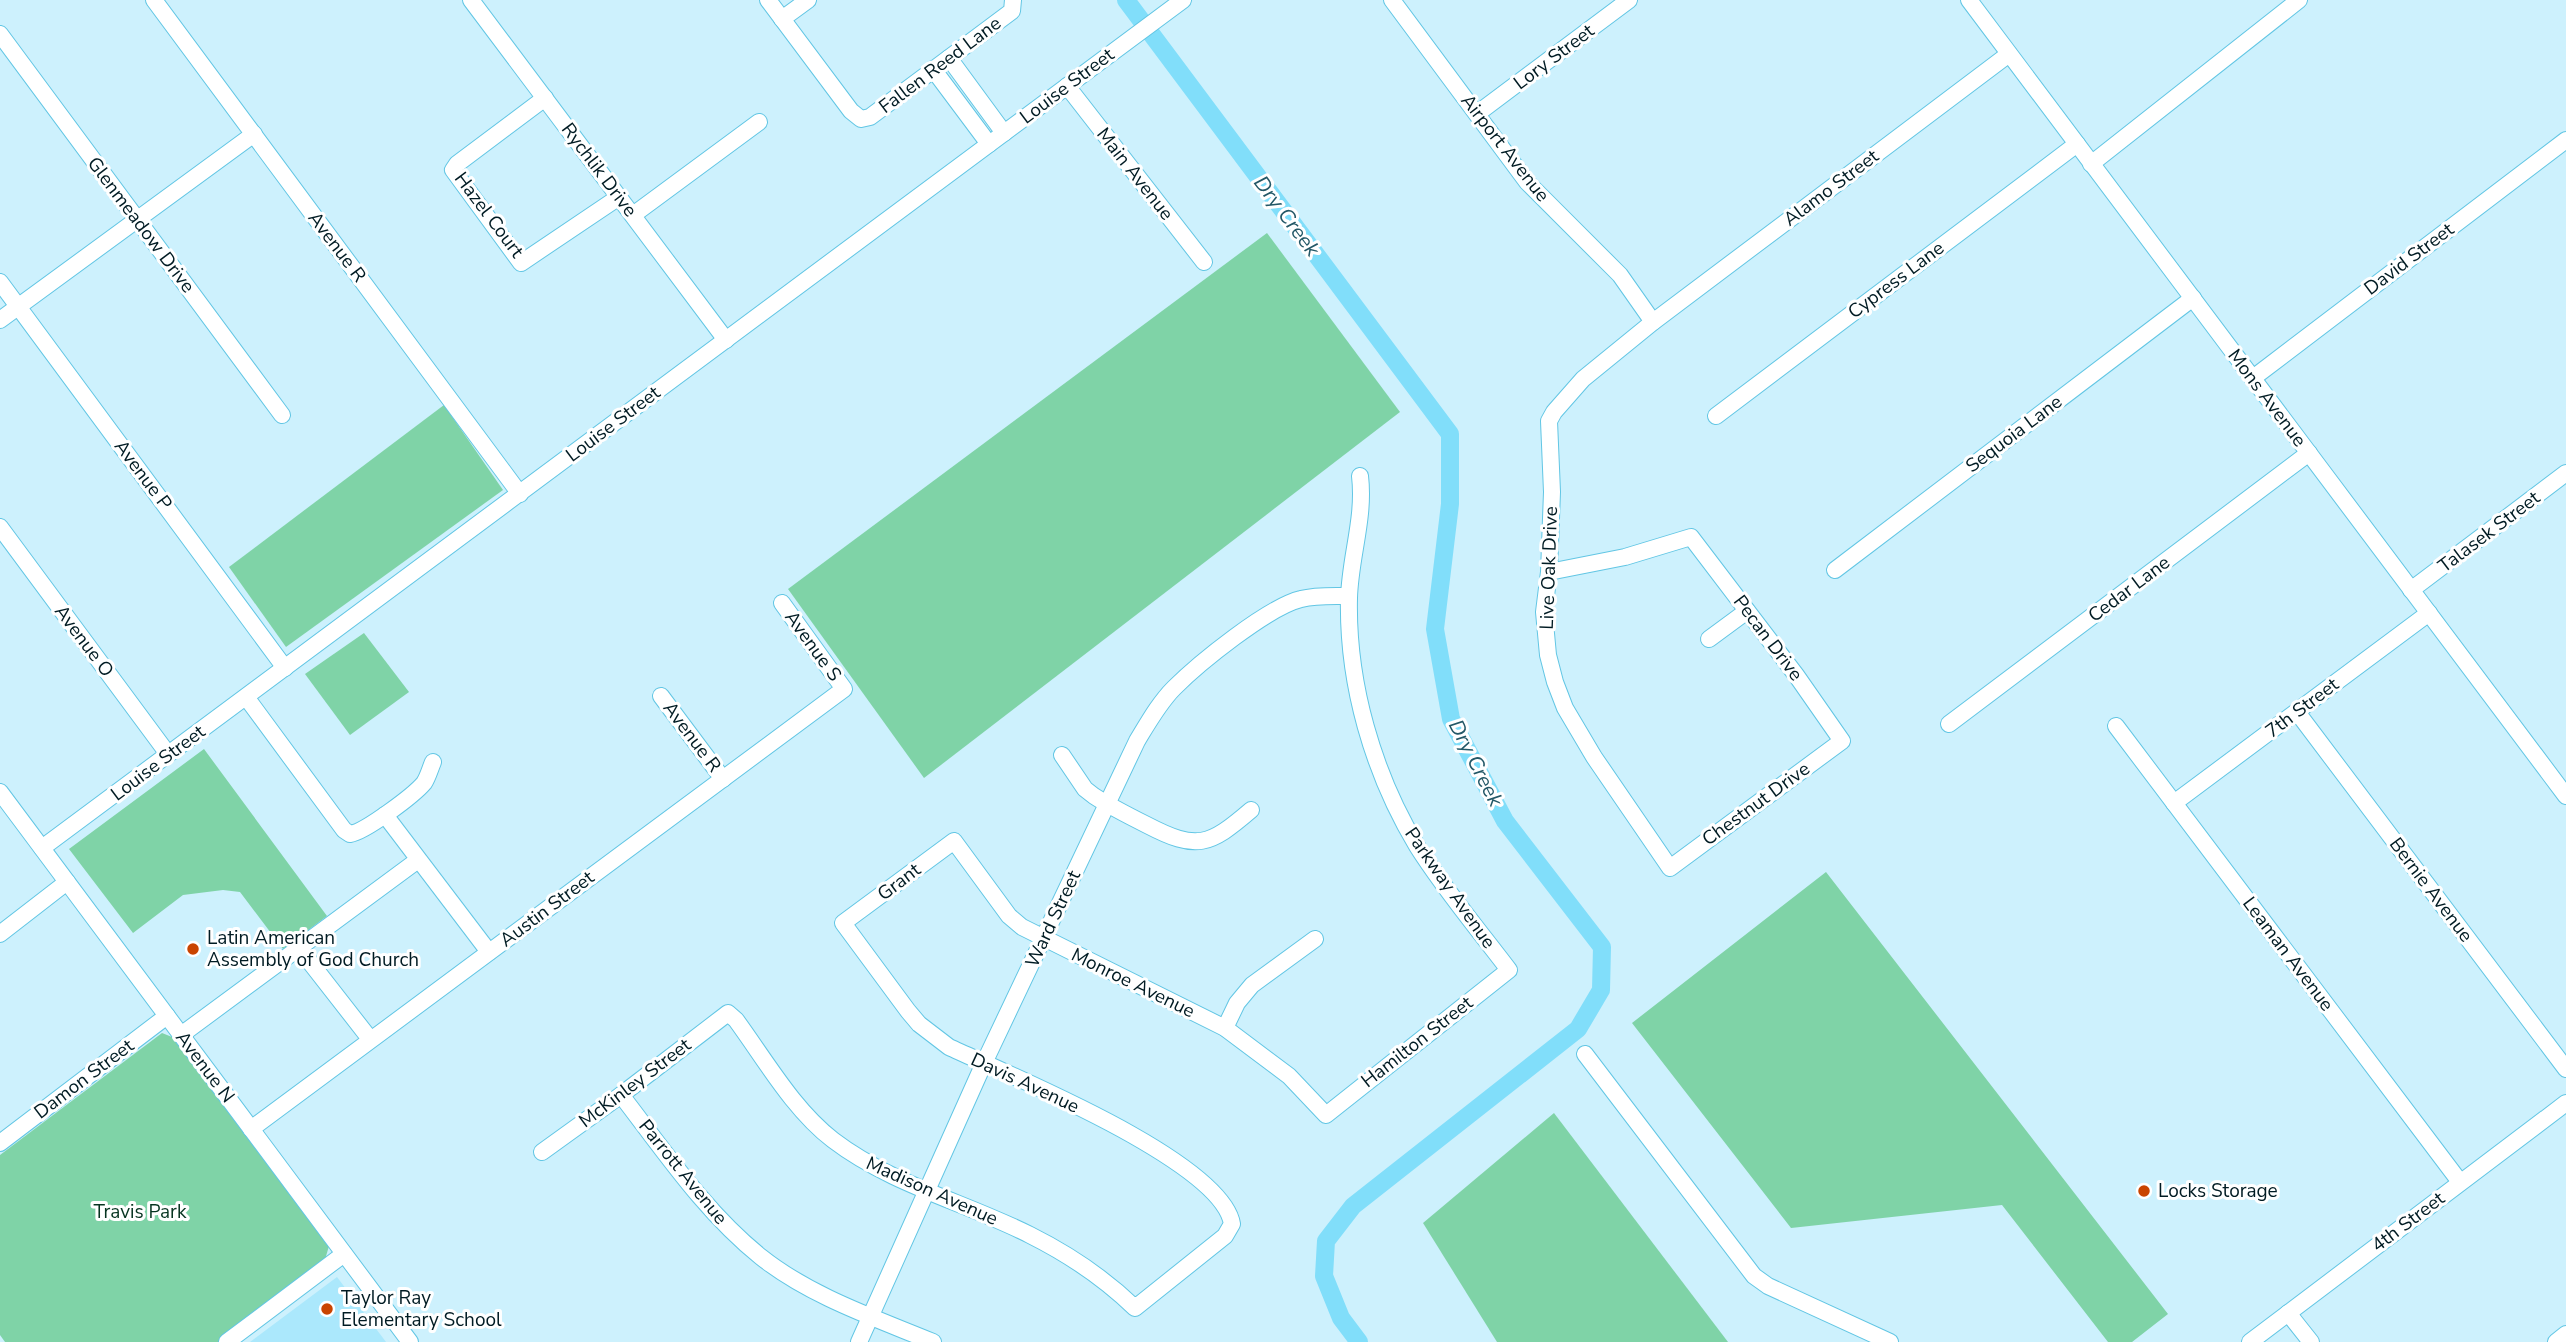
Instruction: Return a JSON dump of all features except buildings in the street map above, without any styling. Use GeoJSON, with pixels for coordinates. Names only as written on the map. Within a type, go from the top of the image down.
{"type":"FeatureCollection","features":[{"type":"Feature","properties":{"kind":"street","name":"Avenue R"},"geometry":{"type":"LineString","coordinates":[[155,0],[520,494]]}},
{"type":"Feature","properties":{"kind":"street","name":"Rychlik Drive"},"geometry":{"type":"LineString","coordinates":[[471,0],[726,340]]}},
{"type":"Feature","properties":{"kind":"street"},"geometry":{"type":"LineString","coordinates":[[768,0],[782,19],[808,0]]}},
{"type":"Feature","properties":{"kind":"street","name":"Louise Street"},"geometry":{"type":"LineString","coordinates":[[42,848],[1183,0]]}},
{"type":"Feature","properties":{"kind":"street","name":"Airport Avenue"},"geometry":{"type":"LineString","coordinates":[[1392,0],[1527,181],[1619,275],[1653,322]]}},
{"type":"Feature","properties":{"kind":"street","name":"Lory Street"},"geometry":{"type":"LineString","coordinates":[[1478,113],[1629,0]]}},
{"type":"Feature","properties":{"kind":"street","name":"Mons Avenue"},"geometry":{"type":"LineString","coordinates":[[1969,0],[2566,796]]}},
{"type":"Feature","properties":{"kind":"street"},"geometry":{"type":"LineString","coordinates":[[2091,164],[2299,0]]}},
{"type":"Feature","properties":{"kind":"street","name":"Fallen Reed Lane"},"geometry":{"type":"LineString","coordinates":[[782,19],[850,111],[861,119],[870,117],[1012,11],[1014,2]]}},
{"type":"Feature","properties":{"kind":"street","name":"Glenmeadow Drive"},"geometry":{"type":"LineString","coordinates":[[0,34],[282,415]]}},
{"type":"Feature","properties":{"kind":"street","name":"Alamo Street"},"geometry":{"type":"LineString","coordinates":[[1653,322],[2009,54]]}},
{"type":"Feature","properties":{"kind":"street"},"geometry":{"type":"LineString","coordinates":[[948,58],[1004,133]]}},
{"type":"Feature","properties":{"kind":"street"},"geometry":{"type":"LineString","coordinates":[[933,69],[989,144]]}},
{"type":"Feature","properties":{"kind":"street","name":"Main Avenue"},"geometry":{"type":"LineString","coordinates":[[1067,86],[1204,262]]}},
{"type":"Feature","properties":{"kind":"street","name":"Hazel Court"},"geometry":{"type":"LineString","coordinates":[[545,98],[457,164],[453,170],[520,263],[619,197]]}},
{"type":"Feature","properties":{"kind":"street"},"geometry":{"type":"LineString","coordinates":[[633,215],[759,122]]}},
{"type":"Feature","properties":{"kind":"street"},"geometry":{"type":"LineString","coordinates":[[0,320],[254,134]]}},
{"type":"Feature","properties":{"kind":"street","name":"David Street"},"geometry":{"type":"LineString","coordinates":[[2253,378],[2566,140]]}},
{"type":"Feature","properties":{"kind":"street","name":"Cypress Lane"},"geometry":{"type":"LineString","coordinates":[[1716,416],[2077,144]]}},
{"type":"Feature","properties":{"kind":"street","name":"Avenue P"},"geometry":{"type":"LineString","coordinates":[[0,282],[285,668]]}},
{"type":"Feature","properties":{"kind":"street","name":"Sequoia Lane"},"geometry":{"type":"LineString","coordinates":[[1835,570],[2193,298]]}},
{"type":"Feature","properties":{"kind":"street","name":"Live Oak Drive"},"geometry":{"type":"LineString","coordinates":[[1653,322],[1583,379],[1549,421],[1552,492],[1549,572],[1544,612],[1548,655],[1565,708],[1594,757],[1670,868]]}},
{"type":"Feature","properties":{"kind":"street","name":"Cedar Lane"},"geometry":{"type":"LineString","coordinates":[[1949,724],[2309,453]]}},
{"type":"Feature","properties":{"kind":"street","name":"Talasek Street"},"geometry":{"type":"LineString","coordinates":[[2412,590],[2566,473]]}},
{"type":"Feature","properties":{"kind":"street","name":"Parkway Avenue"},"geometry":{"type":"LineString","coordinates":[[1360,476],[1363,499],[1349,596],[1351,648],[1363,713],[1397,811],[1418,847],[1509,970]]}},
{"type":"Feature","properties":{"kind":"street","name":"Avenue O"},"geometry":{"type":"LineString","coordinates":[[0,527],[169,754]]}},
{"type":"Feature","properties":{"kind":"street","name":"Pecan Drive"},"geometry":{"type":"LineString","coordinates":[[1549,572],[1625,557],[1691,537],[1796,675],[1842,741]]}},
{"type":"Feature","properties":{"kind":"street","name":"Ward Street"},"geometry":{"type":"LineString","coordinates":[[859,1342],[984,1063],[1137,741],[1155,713],[1173,690],[1214,653],[1281,606],[1302,599],[1349,596]]}},
{"type":"Feature","properties":{"kind":"street","name":"Avenue S"},"geometry":{"type":"LineString","coordinates":[[782,603],[844,689]]}},
{"type":"Feature","properties":{"kind":"street"},"geometry":{"type":"LineString","coordinates":[[1709,639],[1747,611]]}},
{"type":"Feature","properties":{"kind":"street","name":"7th Street"},"geometry":{"type":"LineString","coordinates":[[2174,803],[2429,613]]}},
{"type":"Feature","properties":{"kind":"street","name":"Austin Street"},"geometry":{"type":"LineString","coordinates":[[251,1129],[844,689]]}},
{"type":"Feature","properties":{"kind":"street","name":"Avenue R"},"geometry":{"type":"LineString","coordinates":[[662,696],[723,779]]}},
{"type":"Feature","properties":{"kind":"street"},"geometry":{"type":"LineString","coordinates":[[246,697],[344,830],[350,834],[385,815],[423,783],[433,762]]}},
{"type":"Feature","properties":{"kind":"street","name":"Bernie Avenue"},"geometry":{"type":"LineString","coordinates":[[2297,712],[2566,1069]]}},
{"type":"Feature","properties":{"kind":"street","name":"Leaman Avenue"},"geometry":{"type":"LineString","coordinates":[[2116,726],[2460,1182]]}},
{"type":"Feature","properties":{"kind":"street","name":"Chestnut Drive"},"geometry":{"type":"LineString","coordinates":[[1670,868],[1842,741]]}},
{"type":"Feature","properties":{"kind":"street"},"geometry":{"type":"LineString","coordinates":[[1062,755],[1085,789],[1107,804],[1174,839],[1189,843],[1216,836],[1251,810]]}},
{"type":"Feature","properties":{"kind":"street","name":"Avenue N"},"geometry":{"type":"LineString","coordinates":[[0,792],[410,1342]]}},
{"type":"Feature","properties":{"kind":"street"},"geometry":{"type":"LineString","coordinates":[[385,815],[489,952]]}},
{"type":"Feature","properties":{"kind":"street","name":"Monroe Avenue"},"geometry":{"type":"LineString","coordinates":[[954,841],[1009,916],[1022,927],[1225,1028],[1289,1076],[1326,1115]]}},
{"type":"Feature","properties":{"kind":"street","name":"Grant"},"geometry":{"type":"LineString","coordinates":[[844,923],[954,841]]}},
{"type":"Feature","properties":{"kind":"street"},"geometry":{"type":"LineString","coordinates":[[181,1035],[418,860]]}},
{"type":"Feature","properties":{"kind":"street"},"geometry":{"type":"LineString","coordinates":[[0,934],[67,882]]}},
{"type":"Feature","properties":{"kind":"street","name":"Davis Avenue"},"geometry":{"type":"LineString","coordinates":[[844,923],[919,1024],[949,1047],[1115,1126],[1162,1153],[1202,1182],[1225,1205],[1232,1224],[1225,1236],[1135,1308]]}},
{"type":"Feature","properties":{"kind":"street"},"geometry":{"type":"LineString","coordinates":[[1225,1028],[1237,1003],[1252,985],[1315,939]]}},
{"type":"Feature","properties":{"kind":"street"},"geometry":{"type":"LineString","coordinates":[[299,947],[370,1039]]}},
{"type":"Feature","properties":{"kind":"street","name":"Hamilton Street"},"geometry":{"type":"LineString","coordinates":[[1326,1115],[1509,970]]}},
{"type":"Feature","properties":{"kind":"street","name":"McKinley Street"},"geometry":{"type":"LineString","coordinates":[[542,1152],[728,1013]]}},
{"type":"Feature","properties":{"kind":"street","name":"Madison Avenue"},"geometry":{"type":"LineString","coordinates":[[728,1013],[817,1126],[873,1167],[1028,1234],[1088,1268],[1135,1308]]}},
{"type":"Feature","properties":{"kind":"street","name":"Damon Street"},"geometry":{"type":"LineString","coordinates":[[0,1143],[167,1016]]}},
{"type":"Feature","properties":{"kind":"street"},"geometry":{"type":"LineString","coordinates":[[1585,1054],[1754,1276],[1768,1286],[1890,1342]]}},
{"type":"Feature","properties":{"kind":"street","name":"Parrott Avenue"},"geometry":{"type":"LineString","coordinates":[[621,1095],[702,1201],[763,1259],[808,1286],[933,1342]]}},
{"type":"Feature","properties":{"kind":"street","name":"4th Street"},"geometry":{"type":"LineString","coordinates":[[2250,1342],[2566,1103]]}},
{"type":"Feature","properties":{"kind":"street"},"geometry":{"type":"LineString","coordinates":[[227,1342],[344,1254]]}},
{"type":"Feature","properties":{"kind":"street"},"geometry":{"type":"LineString","coordinates":[[2288,1313],[2311,1342]]}},
{"type":"Feature","properties":{"kind":"shaded area","name":"Taylor Ray Elementary School"},"geometry":{"type":"Polygon","coordinates":[[[337,1277],[386,1342],[250,1342],[337,1277]]]}},
{"type":"Feature","properties":{"kind":"green space"},"geometry":{"type":"Polygon","coordinates":[[[1267,233],[1400,412],[924,778],[788,589],[1267,233]]]}},
{"type":"Feature","properties":{"kind":"green space"},"geometry":{"type":"Polygon","coordinates":[[[444,405],[503,490],[286,647],[229,567],[444,405]]]}},
{"type":"Feature","properties":{"kind":"green space"},"geometry":{"type":"Polygon","coordinates":[[[364,633],[409,692],[350,735],[305,674],[364,633]]]}},
{"type":"Feature","properties":{"kind":"green space"},"geometry":{"type":"Polygon","coordinates":[[[204,749],[327,916],[283,949],[240,892],[223,890],[183,895],[133,933],[69,849],[204,749]]]}},
{"type":"Feature","properties":{"kind":"green space"},"geometry":{"type":"Polygon","coordinates":[[[1826,872],[2168,1314],[2132,1342],[2108,1342],[2002,1205],[1791,1228],[1632,1023],[1826,872]]]}},
{"type":"Feature","properties":{"kind":"green space","name":"Travis Park"},"geometry":{"type":"Polygon","coordinates":[[[162,1033],[172,1037],[329,1246],[324,1263],[219,1342],[5,1342],[0,1335],[0,1155],[162,1033]]]}},
{"type":"Feature","properties":{"kind":"green space"},"geometry":{"type":"Polygon","coordinates":[[[1554,1113],[1728,1342],[1497,1342],[1423,1223],[1554,1113]]]}},
{"type":"Feature","properties":{"kind":"waterway","name":"Dry Creek"},"geometry":{"type":"LineString","coordinates":[[1126,0],[1450,434],[1450,504],[1435,629],[1451,719],[1505,821],[1602,947],[1601,990],[1578,1029],[1353,1206],[1326,1241],[1324,1276],[1341,1318],[1359,1342]]}},
{"type":"Feature","properties":{"kind":"place","name":"Latin American Assembly of God Church"},"geometry":{"type":"Point","coordinates":[193,949]}},
{"type":"Feature","properties":{"kind":"place","name":"Locks Storage"},"geometry":{"type":"Point","coordinates":[2144,1191]}},
{"type":"Feature","properties":{"kind":"place","name":"Taylor Ray Elementary School"},"geometry":{"type":"Point","coordinates":[327,1309]}}]}
